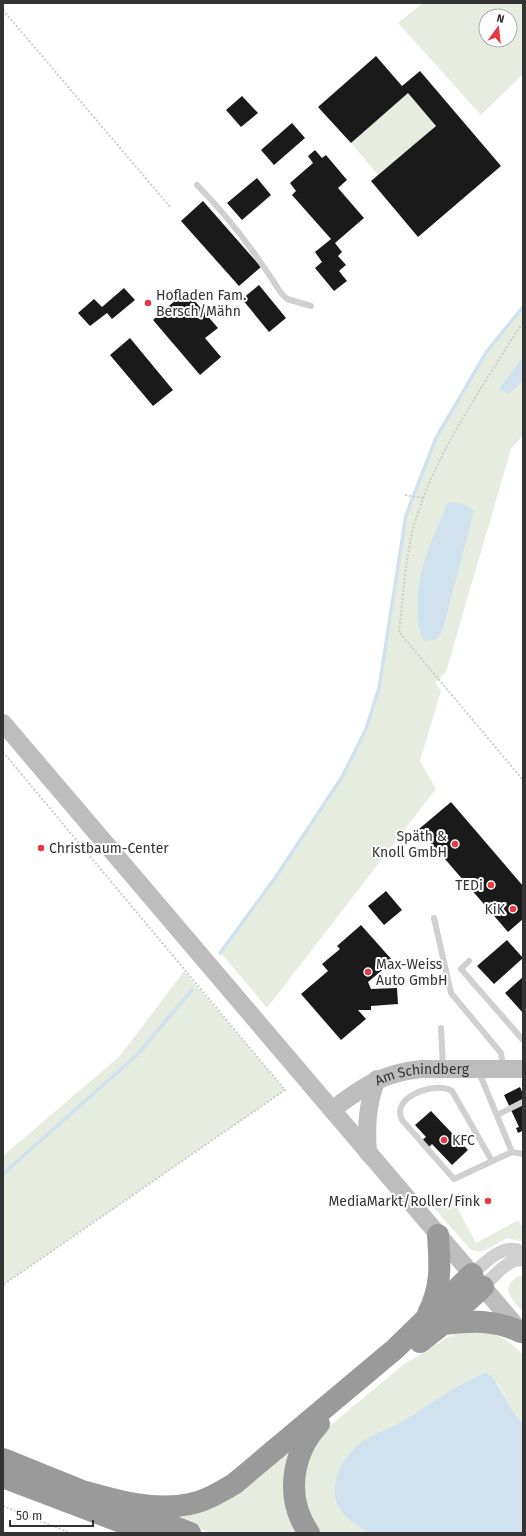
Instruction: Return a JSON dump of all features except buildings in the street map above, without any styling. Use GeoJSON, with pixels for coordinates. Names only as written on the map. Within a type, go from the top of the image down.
{"type":"FeatureCollection","features":[{"type":"Feature","properties":{"kind":"highway"},"geometry":{"type":"LineString","coordinates":[[434,1323],[434,1302],[439,1286],[440,1270],[438,1235]]}},
{"type":"Feature","properties":{"kind":"highway"},"geometry":{"type":"LineString","coordinates":[[309,1533],[304,1526],[296,1504],[293,1484],[295,1464],[301,1448],[311,1432],[348,1397],[434,1323],[478,1280]]}},
{"type":"Feature","properties":{"kind":"highway"},"geometry":{"type":"LineString","coordinates":[[79,1490],[118,1501],[167,1507],[190,1504],[214,1496],[234,1484],[395,1349],[434,1323],[477,1321],[495,1322],[522,1333]]}},
{"type":"Feature","properties":{"kind":"highway"},"geometry":{"type":"LineString","coordinates":[[3,1459],[190,1533]]}},
{"type":"Feature","properties":{"kind":"highway"},"geometry":{"type":"LineString","coordinates":[[3,1477],[150,1533]]}},
{"type":"Feature","properties":{"kind":"main road"},"geometry":{"type":"LineString","coordinates":[[3,724],[522,1333]]}},
{"type":"Feature","properties":{"kind":"main road","name":"Am Schindberg"},"geometry":{"type":"LineString","coordinates":[[332,1110],[355,1092],[377,1079],[405,1071],[480,1068],[523,1069]]}},
{"type":"Feature","properties":{"kind":"main road"},"geometry":{"type":"LineString","coordinates":[[368,1153],[367,1113],[371,1093],[377,1079]]}},
{"type":"Feature","properties":{"kind":"street"},"geometry":{"type":"LineString","coordinates":[[478,1280],[494,1256],[505,1250],[516,1249],[523,1252]]}},
{"type":"Feature","properties":{"kind":"street"},"geometry":{"type":"LineString","coordinates":[[478,1280],[515,1260],[523,1260]]}},
{"type":"Feature","properties":{"kind":"lane"},"geometry":{"type":"LineString","coordinates":[[198,185],[249,245],[281,293],[287,299],[311,306]]}},
{"type":"Feature","properties":{"kind":"lane"},"geometry":{"type":"LineString","coordinates":[[434,918],[451,994],[501,1053],[503,1068]]}},
{"type":"Feature","properties":{"kind":"lane"},"geometry":{"type":"LineString","coordinates":[[469,961],[461,968],[523,1040]]}},
{"type":"Feature","properties":{"kind":"lane"},"geometry":{"type":"LineString","coordinates":[[441,1028],[443,1069]]}},
{"type":"Feature","properties":{"kind":"lane"},"geometry":{"type":"LineString","coordinates":[[480,1068],[481,1077],[512,1152]]}},
{"type":"Feature","properties":{"kind":"lane"},"geometry":{"type":"LineString","coordinates":[[492,1162],[452,1091],[447,1088],[430,1088],[418,1091],[403,1104],[400,1111],[402,1120],[454,1179],[492,1162],[512,1152],[523,1154]]}},
{"type":"Feature","properties":{"kind":"lane"},"geometry":{"type":"LineString","coordinates":[[497,1114],[523,1102]]}},
{"type":"Feature","properties":{"kind":"path"},"geometry":{"type":"LineString","coordinates":[[3,10],[171,208]]}},
{"type":"Feature","properties":{"kind":"path"},"geometry":{"type":"LineString","coordinates":[[523,323],[472,403],[437,465],[423,498],[413,530],[408,557],[399,632],[523,780]]}},
{"type":"Feature","properties":{"kind":"path"},"geometry":{"type":"LineString","coordinates":[[405,495],[423,498]]}},
{"type":"Feature","properties":{"kind":"path"},"geometry":{"type":"LineString","coordinates":[[3,752],[285,1090],[3,1285]]}},
{"type":"Feature","properties":{"kind":"path"},"geometry":{"type":"LineString","coordinates":[[3,1506],[70,1533]]}},
{"type":"Feature","properties":{"kind":"shaded area"},"geometry":{"type":"Polygon","coordinates":[[[423,3],[523,3],[523,74],[481,115],[398,23],[423,3]]]}},
{"type":"Feature","properties":{"kind":"shaded area"},"geometry":{"type":"Polygon","coordinates":[[[408,93],[436,126],[378,175],[351,143],[408,93]]]}},
{"type":"Feature","properties":{"kind":"shaded area"},"geometry":{"type":"Polygon","coordinates":[[[523,307],[523,435],[511,449],[446,672],[435,683],[441,691],[420,761],[436,789],[267,1008],[221,953],[275,878],[342,777],[366,729],[379,688],[406,515],[436,438],[487,351],[523,307]]]}},
{"type":"Feature","properties":{"kind":"shaded area"},"geometry":{"type":"Polygon","coordinates":[[[184,971],[285,1090],[3,1285],[3,1156],[120,1056],[184,971]]]}},
{"type":"Feature","properties":{"kind":"shaded area"},"geometry":{"type":"Polygon","coordinates":[[[436,1195],[441,1204],[452,1198],[476,1243],[518,1220],[523,1228],[523,1242],[508,1238],[484,1250],[475,1251],[470,1249],[428,1201],[436,1195]]]}},
{"type":"Feature","properties":{"kind":"shaded area"},"geometry":{"type":"Polygon","coordinates":[[[518,1276],[523,1276],[523,1312],[509,1294],[508,1290],[509,1285],[518,1276]]]}},
{"type":"Feature","properties":{"kind":"shaded area"},"geometry":{"type":"Polygon","coordinates":[[[470,1329],[486,1332],[500,1337],[506,1340],[523,1355],[523,1424],[513,1411],[497,1383],[484,1373],[463,1383],[405,1421],[361,1443],[346,1459],[337,1478],[354,1524],[368,1533],[319,1533],[304,1507],[304,1478],[311,1450],[327,1428],[403,1365],[450,1336],[470,1329]]]}},
{"type":"Feature","properties":{"kind":"shaded area"},"geometry":{"type":"Polygon","coordinates":[[[308,1427],[300,1533],[212,1533],[147,1510],[175,1511],[308,1427]]]}},
{"type":"Feature","properties":{"kind":"water"},"geometry":{"type":"Polygon","coordinates":[[[523,357],[523,381],[509,394],[499,389],[523,357]]]}},
{"type":"Feature","properties":{"kind":"water"},"geometry":{"type":"Polygon","coordinates":[[[448,502],[463,504],[474,511],[442,632],[436,639],[425,641],[421,634],[418,615],[418,593],[421,573],[431,541],[448,502]]]}},
{"type":"Feature","properties":{"kind":"water"},"geometry":{"type":"Polygon","coordinates":[[[484,1373],[492,1376],[513,1411],[523,1424],[523,1533],[368,1533],[349,1519],[340,1509],[336,1501],[335,1483],[342,1465],[353,1450],[364,1440],[400,1423],[453,1389],[484,1373]]]}},
{"type":"Feature","properties":{"kind":"waterway"},"geometry":{"type":"LineString","coordinates":[[220,953],[275,878],[342,777],[366,729],[379,688],[406,515],[436,438],[487,351],[523,307]]}},
{"type":"Feature","properties":{"kind":"waterway"},"geometry":{"type":"LineString","coordinates":[[3,1174],[137,1055],[192,990]]}},
{"type":"Feature","properties":{"kind":"place","name":"Hofladen Fam. Bersch/Mähn"},"geometry":{"type":"Point","coordinates":[148,303]}},
{"type":"Feature","properties":{"kind":"place","name":"Späth & Knoll GmbH"},"geometry":{"type":"Point","coordinates":[455,844]}},
{"type":"Feature","properties":{"kind":"place","name":"Christbaum-Center"},"geometry":{"type":"Point","coordinates":[41,848]}},
{"type":"Feature","properties":{"kind":"place","name":"TEDi"},"geometry":{"type":"Point","coordinates":[491,885]}},
{"type":"Feature","properties":{"kind":"place","name":"KiK"},"geometry":{"type":"Point","coordinates":[513,909]}},
{"type":"Feature","properties":{"kind":"place","name":"Max-Weiss Auto GmbH"},"geometry":{"type":"Point","coordinates":[368,972]}},
{"type":"Feature","properties":{"kind":"place","name":"KFC"},"geometry":{"type":"Point","coordinates":[444,1140]}},
{"type":"Feature","properties":{"kind":"place","name":"MediaMarkt/Roller/Fink"},"geometry":{"type":"Point","coordinates":[488,1201]}}]}
